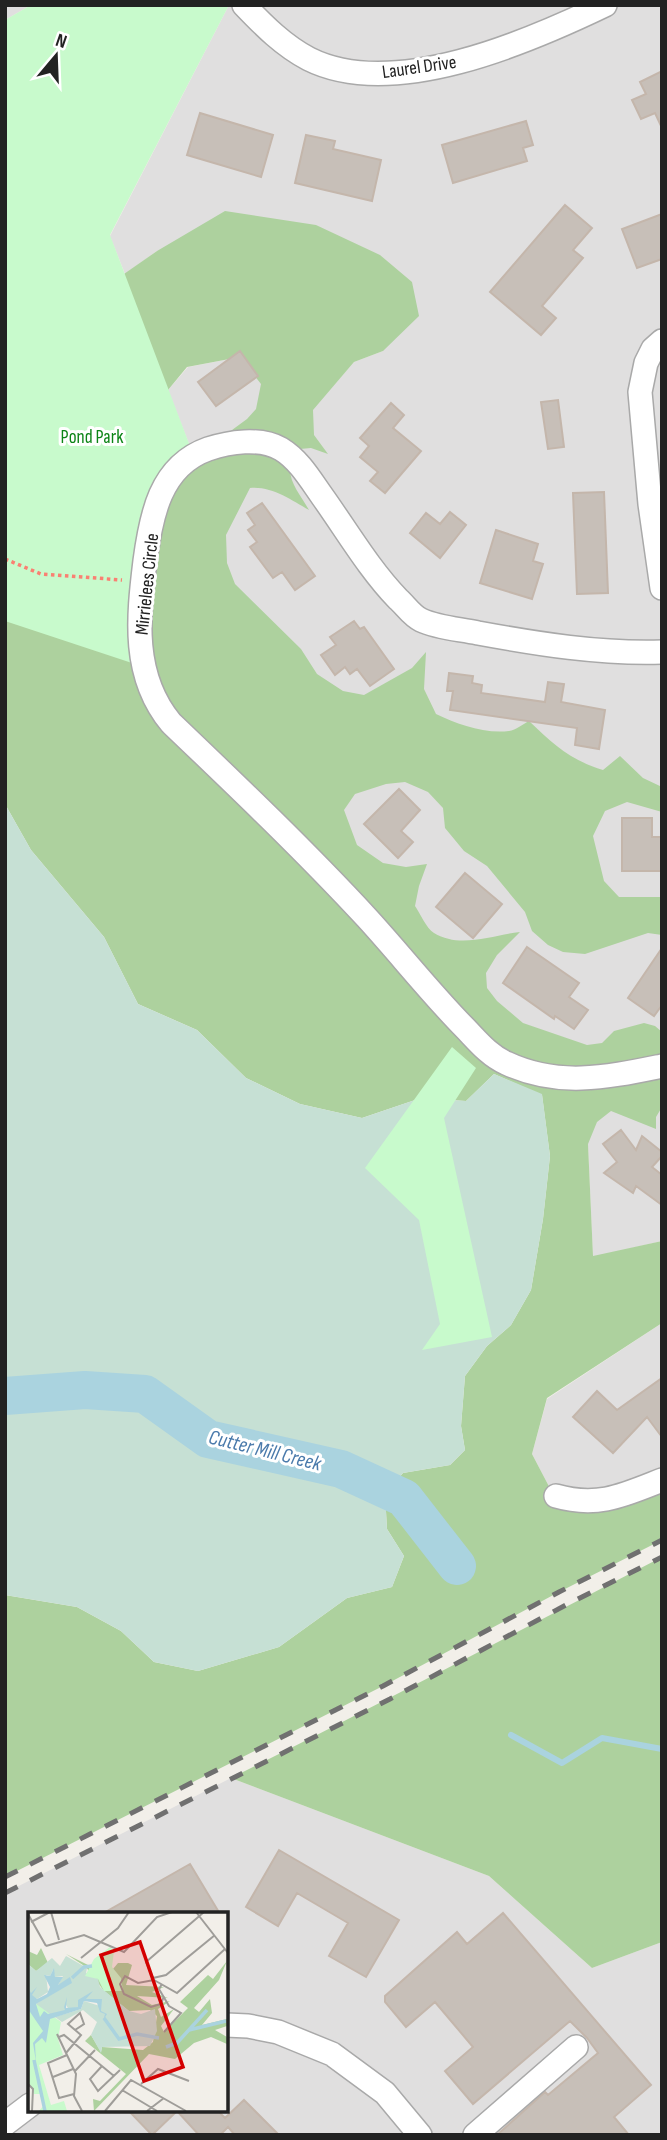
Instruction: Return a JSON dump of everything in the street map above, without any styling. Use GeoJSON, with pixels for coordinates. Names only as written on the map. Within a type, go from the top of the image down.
{"type":"FeatureCollection","features":[{"type":"Feature","properties":{"kind":"street","name":"Laurel Drive"},"geometry":{"type":"LineString","coordinates":[[244,5],[272,35],[310,59],[340,69],[380,73],[440,67],[504,49],[606,5]]}},
{"type":"Feature","properties":{"kind":"street"},"geometry":{"type":"LineString","coordinates":[[662,341],[653,349],[646,363],[640,392],[650,503],[662,588]]}},
{"type":"Feature","properties":{"kind":"street","name":"Mirrielees Circle"},"geometry":{"type":"LineString","coordinates":[[662,652],[621,653],[505,638],[435,625],[418,619],[386,586],[301,466],[279,448],[258,442],[224,444],[193,454],[177,468],[161,491],[147,544],[142,583],[140,654],[151,691],[160,710],[171,723],[283,830],[488,1051],[505,1062],[538,1075],[566,1079],[612,1076],[662,1066]]}},
{"type":"Feature","properties":{"kind":"street"},"geometry":{"type":"LineString","coordinates":[[556,1496],[604,1501],[662,1480]]}},
{"type":"Feature","properties":{"kind":"street"},"geometry":{"type":"LineString","coordinates":[[228,2025],[278,2032],[332,2054],[385,2093],[420,2135]]}},
{"type":"Feature","properties":{"kind":"street"},"geometry":{"type":"LineString","coordinates":[[475,2135],[576,2047]]}},
{"type":"Feature","properties":{"kind":"street"},"geometry":{"type":"LineString","coordinates":[[5,2124],[28,2107]]}},
{"type":"Feature","properties":{"kind":"path"},"geometry":{"type":"LineString","coordinates":[[5,559],[41,574],[142,583]]}},
{"type":"Feature","properties":{"kind":"shaded area"},"geometry":{"type":"Polygon","coordinates":[[[5,5],[31,5],[5,20],[5,5]]]}},
{"type":"Feature","properties":{"kind":"shaded area"},"geometry":{"type":"Polygon","coordinates":[[[229,5],[662,5],[662,1241],[593,1257],[585,1078],[283,830],[193,454],[168,390],[188,367],[240,357],[327,393],[354,362],[383,351],[157,251],[125,274],[110,236],[229,5]]]}},
{"type":"Feature","properties":{"kind":"shaded area"},"geometry":{"type":"Polygon","coordinates":[[[662,1323],[662,1480],[554,1496],[532,1454],[547,1399],[662,1323]]]}},
{"type":"Feature","properties":{"kind":"shaded area"},"geometry":{"type":"Polygon","coordinates":[[[231,1778],[489,1876],[592,1968],[662,1942],[662,2135],[5,2135],[5,1893],[231,1778]]]}},
{"type":"Feature","properties":{"kind":"green space","name":"Pond Park"},"geometry":{"type":"Polygon","coordinates":[[[31,5],[229,5],[110,235],[193,454],[161,491],[144,667],[5,621],[5,20],[31,5]]]}},
{"type":"Feature","properties":{"kind":"green space"},"geometry":{"type":"Polygon","coordinates":[[[146,44],[172,50],[169,99],[146,115],[105,156],[85,200],[89,241],[111,283],[157,251],[225,211],[316,225],[380,255],[412,282],[419,316],[383,351],[354,362],[313,410],[314,435],[328,454],[311,448],[300,449],[294,457],[290,472],[295,487],[309,510],[274,491],[250,488],[226,535],[227,563],[235,584],[301,649],[317,674],[343,691],[364,695],[412,668],[426,652],[424,689],[436,714],[462,725],[500,732],[512,730],[529,721],[554,744],[581,761],[603,770],[620,756],[643,778],[662,787],[662,812],[627,802],[605,811],[593,836],[604,881],[619,897],[662,897],[662,935],[648,933],[585,954],[563,952],[548,945],[532,931],[525,912],[487,866],[464,851],[445,828],[443,808],[428,792],[405,782],[386,784],[355,794],[344,810],[357,845],[383,863],[406,867],[427,864],[415,906],[431,931],[444,938],[466,941],[520,932],[497,955],[486,973],[487,988],[497,1001],[523,1023],[587,1045],[602,1043],[614,1031],[644,1023],[655,1026],[662,1032],[662,1107],[656,1117],[656,1129],[611,1111],[597,1122],[588,1144],[593,1256],[662,1241],[662,1323],[547,1398],[532,1454],[554,1496],[604,1501],[662,1480],[662,1540],[383,1686],[5,1877],[5,1595],[77,1607],[121,1631],[154,1662],[198,1671],[279,1647],[347,1598],[392,1587],[404,1556],[387,1529],[385,1494],[403,1473],[450,1465],[465,1450],[461,1426],[465,1376],[487,1346],[511,1325],[531,1290],[550,1156],[542,1095],[494,1074],[466,1101],[421,1098],[362,1118],[300,1104],[246,1078],[197,1030],[138,1004],[104,937],[31,850],[5,804],[5,576],[29,603],[47,616],[81,603],[98,600],[114,606],[124,606],[142,594],[144,572],[133,561],[118,555],[100,554],[75,561],[5,539],[5,150],[54,97],[90,51],[146,44]],[[240,357],[187,367],[168,390],[163,406],[167,427],[166,444],[193,454],[202,446],[217,441],[256,409],[261,384],[240,357]]]}},
{"type":"Feature","properties":{"kind":"green space"},"geometry":{"type":"Polygon","coordinates":[[[5,804],[31,850],[104,937],[138,1004],[197,1030],[246,1078],[300,1104],[362,1118],[421,1098],[466,1101],[494,1074],[542,1094],[550,1156],[531,1290],[511,1325],[487,1346],[465,1376],[461,1426],[465,1450],[450,1465],[403,1473],[385,1494],[387,1529],[404,1556],[392,1587],[347,1598],[279,1647],[198,1671],[154,1662],[121,1631],[77,1607],[5,1595],[5,804]]]}},
{"type":"Feature","properties":{"kind":"green space"},"geometry":{"type":"Polygon","coordinates":[[[452,1047],[476,1068],[444,1118],[492,1337],[422,1350],[440,1324],[419,1220],[365,1168],[452,1047]]]}},
{"type":"Feature","properties":{"kind":"green space"},"geometry":{"type":"Polygon","coordinates":[[[662,1557],[662,1942],[592,1968],[489,1876],[231,1778],[393,1696],[662,1557]]]}},
{"type":"Feature","properties":{"kind":"building"},"geometry":{"type":"Polygon","coordinates":[[[662,71],[662,128],[655,113],[641,119],[632,100],[646,94],[640,82],[662,71]]]}},
{"type":"Feature","properties":{"kind":"building"},"geometry":{"type":"Polygon","coordinates":[[[200,113],[273,135],[261,177],[187,155],[200,113]]]}},
{"type":"Feature","properties":{"kind":"building"},"geometry":{"type":"Polygon","coordinates":[[[526,121],[533,145],[523,148],[527,161],[453,183],[442,145],[526,121]]]}},
{"type":"Feature","properties":{"kind":"building"},"geometry":{"type":"Polygon","coordinates":[[[306,135],[335,141],[333,149],[381,160],[372,201],[295,183],[306,135]]]}},
{"type":"Feature","properties":{"kind":"building"},"geometry":{"type":"Polygon","coordinates":[[[565,205],[592,228],[573,250],[583,258],[542,306],[556,318],[541,335],[490,292],[565,205]]]}},
{"type":"Feature","properties":{"kind":"building"},"geometry":{"type":"Polygon","coordinates":[[[662,214],[662,259],[637,268],[622,229],[662,214]]]}},
{"type":"Feature","properties":{"kind":"building"},"geometry":{"type":"Polygon","coordinates":[[[240,351],[258,376],[216,406],[198,382],[240,351]]]}},
{"type":"Feature","properties":{"kind":"building"},"geometry":{"type":"Polygon","coordinates":[[[558,400],[564,447],[548,449],[541,402],[558,400]]]}},
{"type":"Feature","properties":{"kind":"building"},"geometry":{"type":"Polygon","coordinates":[[[391,403],[404,415],[393,428],[421,451],[385,493],[370,481],[378,472],[360,457],[369,446],[360,438],[391,403]]]}},
{"type":"Feature","properties":{"kind":"building"},"geometry":{"type":"Polygon","coordinates":[[[604,492],[608,593],[577,594],[573,493],[604,492]]]}},
{"type":"Feature","properties":{"kind":"building"},"geometry":{"type":"Polygon","coordinates":[[[262,503],[315,576],[295,590],[282,572],[273,578],[250,547],[257,542],[248,530],[255,525],[247,513],[262,503]]]}},
{"type":"Feature","properties":{"kind":"building"},"geometry":{"type":"Polygon","coordinates":[[[450,512],[466,525],[440,558],[410,533],[426,513],[440,524],[450,512]]]}},
{"type":"Feature","properties":{"kind":"building"},"geometry":{"type":"Polygon","coordinates":[[[496,530],[538,544],[533,561],[543,564],[532,599],[480,583],[496,530]]]}},
{"type":"Feature","properties":{"kind":"building"},"geometry":{"type":"Polygon","coordinates":[[[354,621],[360,629],[364,627],[394,669],[370,686],[357,669],[350,674],[345,667],[335,675],[321,655],[336,645],[330,637],[354,621]]]}},
{"type":"Feature","properties":{"kind":"building"},"geometry":{"type":"Polygon","coordinates":[[[449,673],[473,676],[472,683],[482,685],[481,693],[545,702],[548,682],[564,684],[561,702],[605,710],[599,749],[575,745],[577,728],[450,710],[453,691],[447,691],[449,673]]]}},
{"type":"Feature","properties":{"kind":"building"},"geometry":{"type":"Polygon","coordinates":[[[399,789],[420,810],[401,831],[413,842],[398,858],[364,824],[399,789]]]}},
{"type":"Feature","properties":{"kind":"building"},"geometry":{"type":"Polygon","coordinates":[[[622,818],[652,818],[652,837],[662,837],[662,871],[622,871],[622,818]]]}},
{"type":"Feature","properties":{"kind":"building"},"geometry":{"type":"Polygon","coordinates":[[[465,873],[502,904],[473,938],[436,907],[465,873]]]}},
{"type":"Feature","properties":{"kind":"building"},"geometry":{"type":"Polygon","coordinates":[[[527,947],[579,983],[569,997],[588,1010],[574,1029],[555,1016],[554,1019],[503,983],[527,947]]]}},
{"type":"Feature","properties":{"kind":"building"},"geometry":{"type":"Polygon","coordinates":[[[662,948],[662,1005],[654,1016],[628,998],[662,948]]]}},
{"type":"Feature","properties":{"kind":"building"},"geometry":{"type":"Polygon","coordinates":[[[621,1130],[636,1150],[642,1136],[662,1152],[662,1156],[652,1167],[662,1175],[662,1205],[636,1186],[633,1193],[604,1173],[617,1162],[603,1144],[621,1130]]]}},
{"type":"Feature","properties":{"kind":"building"},"geometry":{"type":"Polygon","coordinates":[[[662,1378],[662,1437],[647,1417],[613,1453],[573,1417],[597,1391],[617,1410],[662,1378]]]}},
{"type":"Feature","properties":{"kind":"building"},"geometry":{"type":"Polygon","coordinates":[[[279,1850],[399,1920],[366,1977],[329,1956],[348,1923],[297,1893],[278,1926],[246,1907],[279,1850]]]}},
{"type":"Feature","properties":{"kind":"building"},"geometry":{"type":"Polygon","coordinates":[[[190,1864],[219,1912],[106,1912],[190,1864]]]}},
{"type":"Feature","properties":{"kind":"building"},"geometry":{"type":"Polygon","coordinates":[[[503,1913],[651,2085],[614,2117],[629,2135],[497,2135],[545,2092],[548,2095],[598,2053],[570,2021],[473,2104],[445,2071],[473,2047],[435,2002],[406,2027],[385,2002],[385,1996],[457,1932],[467,1944],[503,1913]]]}},
{"type":"Feature","properties":{"kind":"building"},"geometry":{"type":"Polygon","coordinates":[[[244,2100],[279,2135],[235,2135],[228,2127],[220,2135],[199,2135],[178,2112],[219,2112],[225,2118],[244,2100]]]}},
{"type":"Feature","properties":{"kind":"building"},"geometry":{"type":"Polygon","coordinates":[[[130,2112],[176,2112],[152,2135],[130,2112]]]}},
{"type":"Feature","properties":{"kind":"waterway","name":"Cutter Mill Creek"},"geometry":{"type":"LineString","coordinates":[[5,1396],[85,1390],[145,1394],[208,1439],[341,1469],[404,1498],[457,1566]]}},
{"type":"Feature","properties":{"kind":"waterway","name":"Cutter Mill Creek"},"geometry":{"type":"LineString","coordinates":[[511,1735],[562,1763],[602,1738],[662,1749]]}},
{"type":"Feature","properties":{"kind":"railway"},"geometry":{"type":"LineString","coordinates":[[5,1877],[383,1686],[662,1540]]}},
{"type":"Feature","properties":{"kind":"railway"},"geometry":{"type":"LineString","coordinates":[[5,1893],[390,1699],[662,1557]]}}]}
